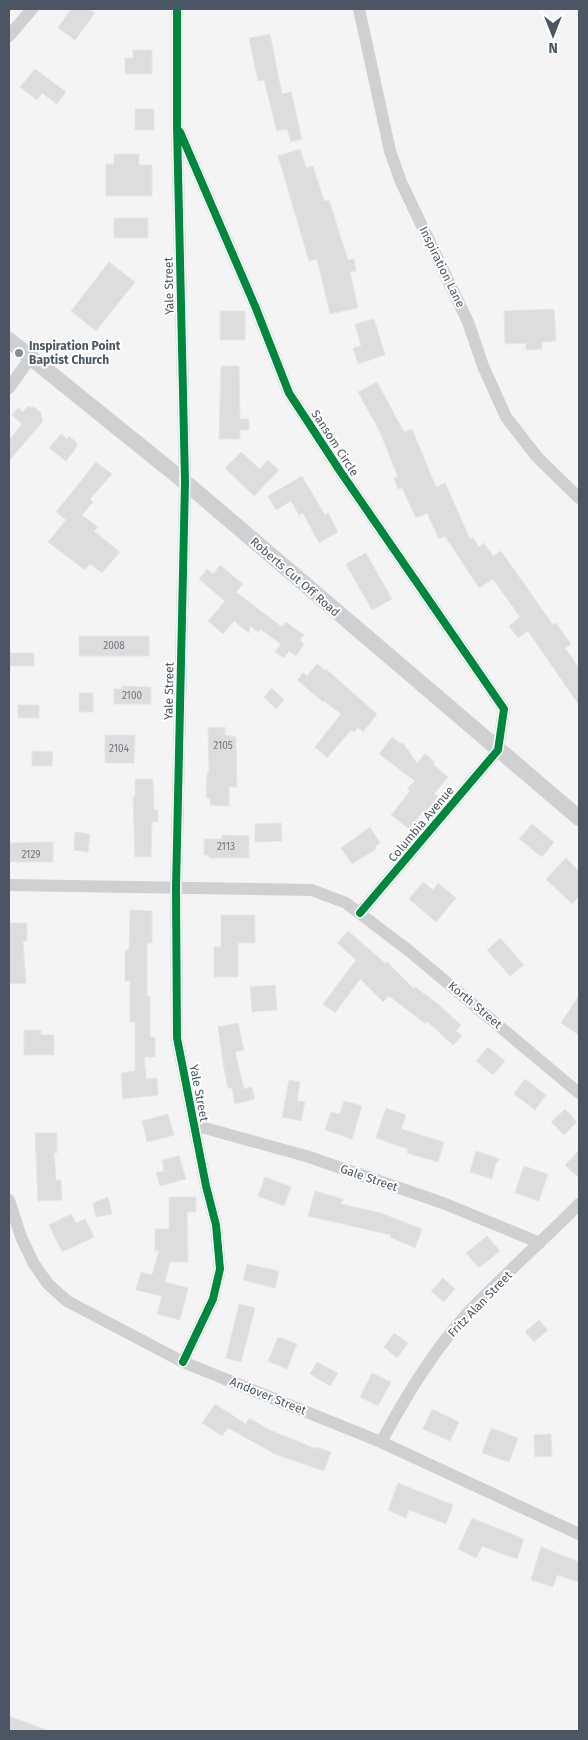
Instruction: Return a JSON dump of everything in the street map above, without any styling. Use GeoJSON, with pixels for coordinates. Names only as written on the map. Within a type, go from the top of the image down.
{"type":"FeatureCollection","features":[{"type":"Feature","properties":{"kind":"street"},"geometry":{"type":"LineString","coordinates":[[9,36],[32,9]]}},
{"type":"Feature","properties":{"kind":"street","name":"Yale Street"},"geometry":{"type":"LineString","coordinates":[[176,9],[176,126],[185,482],[176,888],[177,1038],[216,1225],[220,1269],[213,1299],[183,1362]]}},
{"type":"Feature","properties":{"kind":"street","name":"Inspiration Lane"},"geometry":{"type":"LineString","coordinates":[[358,9],[390,151],[401,182],[468,322],[482,366],[506,417],[537,457],[579,498]]}},
{"type":"Feature","properties":{"kind":"street","name":"Sansom Circle"},"geometry":{"type":"LineString","coordinates":[[176,126],[255,306],[289,393],[340,471],[504,709],[498,750]]}},
{"type":"Feature","properties":{"kind":"street","name":"Roberts Cut Off Road"},"geometry":{"type":"LineString","coordinates":[[9,340],[185,482],[579,818]]}},
{"type":"Feature","properties":{"kind":"street"},"geometry":{"type":"LineString","coordinates":[[9,388],[31,357]]}},
{"type":"Feature","properties":{"kind":"street","name":"Columbia Avenue"},"geometry":{"type":"LineString","coordinates":[[364,916],[498,750]]}},
{"type":"Feature","properties":{"kind":"street"},"geometry":{"type":"LineString","coordinates":[[9,885],[312,890],[336,898],[364,916]]}},
{"type":"Feature","properties":{"kind":"street","name":"Korth Street"},"geometry":{"type":"LineString","coordinates":[[364,916],[408,950],[579,1093]]}},
{"type":"Feature","properties":{"kind":"street","name":"Gale Street"},"geometry":{"type":"LineString","coordinates":[[194,1125],[306,1156],[443,1203],[540,1243]]}},
{"type":"Feature","properties":{"kind":"street","name":"Andover Street"},"geometry":{"type":"LineString","coordinates":[[9,1200],[21,1237],[34,1264],[48,1284],[67,1301],[183,1362],[381,1442],[579,1534]]}},
{"type":"Feature","properties":{"kind":"street","name":"Fritz Alan Street"},"geometry":{"type":"LineString","coordinates":[[381,1442],[402,1403],[438,1350],[466,1316],[579,1204]]}},
{"type":"Feature","properties":{"kind":"building"},"geometry":{"type":"Polygon","coordinates":[[[71,9],[88,9],[95,13],[75,40],[58,28],[71,9]]]}},
{"type":"Feature","properties":{"kind":"building"},"geometry":{"type":"Polygon","coordinates":[[[270,34],[282,94],[291,92],[302,139],[291,142],[287,129],[277,131],[264,80],[258,81],[249,38],[270,34]]]}},
{"type":"Feature","properties":{"kind":"building"},"geometry":{"type":"Polygon","coordinates":[[[133,50],[152,50],[152,74],[125,74],[125,58],[133,58],[133,50]]]}},
{"type":"Feature","properties":{"kind":"building"},"geometry":{"type":"Polygon","coordinates":[[[35,69],[66,92],[57,104],[42,93],[37,100],[20,87],[35,69]]]}},
{"type":"Feature","properties":{"kind":"building"},"geometry":{"type":"Polygon","coordinates":[[[135,109],[154,109],[154,130],[135,130],[135,109]]]}},
{"type":"Feature","properties":{"kind":"building"},"geometry":{"type":"Polygon","coordinates":[[[300,149],[306,168],[313,166],[324,201],[329,200],[348,260],[354,259],[356,271],[350,272],[358,308],[330,314],[317,259],[309,261],[278,156],[300,149]]]}},
{"type":"Feature","properties":{"kind":"building"},"geometry":{"type":"Polygon","coordinates":[[[114,154],[139,154],[139,165],[152,165],[152,196],[106,196],[106,164],[114,164],[114,154]]]}},
{"type":"Feature","properties":{"kind":"building"},"geometry":{"type":"Polygon","coordinates":[[[114,218],[148,218],[148,238],[114,238],[114,218]]]}},
{"type":"Feature","properties":{"kind":"building"},"geometry":{"type":"Polygon","coordinates":[[[109,262],[135,282],[96,331],[71,311],[109,262]]]}},
{"type":"Feature","properties":{"kind":"building"},"geometry":{"type":"Polygon","coordinates":[[[554,309],[556,341],[542,342],[542,349],[526,350],[526,343],[505,344],[504,311],[554,309]]]}},
{"type":"Feature","properties":{"kind":"building"},"geometry":{"type":"Polygon","coordinates":[[[220,311],[245,311],[245,340],[220,340],[220,311]]]}},
{"type":"Feature","properties":{"kind":"building"},"geometry":{"type":"Polygon","coordinates":[[[374,319],[385,355],[358,364],[353,348],[361,346],[355,324],[374,319]]]}},
{"type":"Feature","properties":{"kind":"building"},"geometry":{"type":"Polygon","coordinates":[[[221,366],[239,366],[240,419],[249,419],[249,430],[240,430],[240,439],[219,439],[221,366]]]}},
{"type":"Feature","properties":{"kind":"building"},"geometry":{"type":"Polygon","coordinates":[[[377,382],[404,432],[412,429],[436,487],[445,483],[470,539],[473,537],[479,547],[484,543],[493,556],[501,551],[553,625],[556,623],[571,644],[565,648],[579,668],[579,705],[528,631],[518,638],[509,626],[520,617],[493,579],[479,588],[445,536],[439,539],[427,513],[416,518],[402,488],[398,489],[394,478],[398,477],[380,432],[358,392],[377,382]]]}},
{"type":"Feature","properties":{"kind":"building"},"geometry":{"type":"Polygon","coordinates":[[[28,406],[32,408],[33,406],[42,414],[43,421],[9,461],[9,440],[22,424],[12,415],[18,408],[23,412],[28,406]]]}},
{"type":"Feature","properties":{"kind":"building"},"geometry":{"type":"Polygon","coordinates":[[[61,434],[67,439],[69,436],[77,443],[77,447],[66,461],[49,448],[61,434]]]}},
{"type":"Feature","properties":{"kind":"building"},"geometry":{"type":"Polygon","coordinates":[[[241,452],[260,469],[268,460],[279,470],[254,496],[225,468],[241,452]]]}},
{"type":"Feature","properties":{"kind":"building"},"geometry":{"type":"Polygon","coordinates":[[[96,462],[112,474],[90,499],[93,502],[82,515],[98,527],[94,531],[120,552],[102,573],[90,564],[85,570],[48,542],[66,520],[56,512],[96,462]]]}},
{"type":"Feature","properties":{"kind":"building"},"geometry":{"type":"Polygon","coordinates":[[[302,476],[325,515],[328,513],[338,532],[319,543],[303,513],[299,515],[291,501],[276,510],[268,496],[302,476]]]}},
{"type":"Feature","properties":{"kind":"building"},"geometry":{"type":"Polygon","coordinates":[[[366,553],[392,599],[372,610],[346,564],[366,553]]]}},
{"type":"Feature","properties":{"kind":"building"},"geometry":{"type":"Polygon","coordinates":[[[220,565],[243,584],[236,592],[282,627],[286,622],[304,635],[300,640],[304,644],[296,656],[289,651],[284,658],[275,652],[281,644],[260,629],[258,632],[250,626],[249,633],[234,621],[223,634],[208,621],[225,601],[199,579],[207,569],[213,574],[220,565]]]}},
{"type":"Feature","properties":{"kind":"building"},"geometry":{"type":"Polygon","coordinates":[[[79,636],[149,636],[149,656],[79,656],[79,636]]]}},
{"type":"Feature","properties":{"kind":"building"},"geometry":{"type":"Polygon","coordinates":[[[9,653],[34,653],[34,666],[9,666],[9,653]]]}},
{"type":"Feature","properties":{"kind":"building"},"geometry":{"type":"Polygon","coordinates":[[[317,664],[326,669],[377,714],[363,732],[358,728],[354,732],[351,730],[327,758],[315,747],[341,714],[323,702],[297,680],[303,673],[307,676],[317,664]]]}},
{"type":"Feature","properties":{"kind":"building"},"geometry":{"type":"Polygon","coordinates":[[[122,686],[151,687],[151,704],[114,704],[114,689],[122,689],[122,686]]]}},
{"type":"Feature","properties":{"kind":"building"},"geometry":{"type":"Polygon","coordinates":[[[272,688],[284,700],[276,709],[264,697],[272,688]]]}},
{"type":"Feature","properties":{"kind":"building"},"geometry":{"type":"Polygon","coordinates":[[[79,693],[93,693],[93,712],[79,712],[79,693]]]}},
{"type":"Feature","properties":{"kind":"building"},"geometry":{"type":"Polygon","coordinates":[[[18,705],[39,705],[39,718],[18,718],[18,705]]]}},
{"type":"Feature","properties":{"kind":"building"},"geometry":{"type":"Polygon","coordinates":[[[225,727],[225,735],[236,737],[237,787],[229,787],[229,806],[210,805],[210,798],[206,798],[207,773],[209,773],[208,728],[225,727]]]}},
{"type":"Feature","properties":{"kind":"building"},"geometry":{"type":"Polygon","coordinates":[[[105,735],[135,735],[134,763],[105,763],[105,735]]]}},
{"type":"Feature","properties":{"kind":"building"},"geometry":{"type":"Polygon","coordinates":[[[392,737],[401,744],[403,743],[417,763],[425,754],[448,777],[434,794],[438,797],[435,801],[440,805],[430,816],[423,811],[409,829],[391,815],[410,791],[407,789],[415,781],[379,754],[392,737]]]}},
{"type":"Feature","properties":{"kind":"building"},"geometry":{"type":"Polygon","coordinates":[[[32,751],[53,752],[52,766],[32,766],[32,751]]]}},
{"type":"Feature","properties":{"kind":"building"},"geometry":{"type":"Polygon","coordinates":[[[135,779],[153,779],[154,810],[158,810],[158,822],[152,822],[151,857],[135,857],[133,797],[135,797],[135,779]]]}},
{"type":"Feature","properties":{"kind":"building"},"geometry":{"type":"Polygon","coordinates":[[[281,823],[282,841],[255,842],[255,824],[281,823]]]}},
{"type":"Feature","properties":{"kind":"building"},"geometry":{"type":"Polygon","coordinates":[[[532,824],[554,842],[542,857],[519,839],[532,824]]]}},
{"type":"Feature","properties":{"kind":"building"},"geometry":{"type":"Polygon","coordinates":[[[370,827],[380,843],[375,847],[376,849],[352,864],[341,848],[370,827]]]}},
{"type":"Feature","properties":{"kind":"building"},"geometry":{"type":"Polygon","coordinates":[[[75,832],[90,834],[88,852],[74,850],[75,832]]]}},
{"type":"Feature","properties":{"kind":"building"},"geometry":{"type":"Polygon","coordinates":[[[222,835],[249,836],[249,858],[209,858],[209,855],[204,855],[204,839],[221,839],[222,835]]]}},
{"type":"Feature","properties":{"kind":"building"},"geometry":{"type":"Polygon","coordinates":[[[53,842],[53,862],[9,862],[9,843],[53,842]]]}},
{"type":"Feature","properties":{"kind":"building"},"geometry":{"type":"Polygon","coordinates":[[[566,858],[579,871],[579,896],[572,904],[546,879],[566,858]]]}},
{"type":"Feature","properties":{"kind":"building"},"geometry":{"type":"Polygon","coordinates":[[[423,882],[433,890],[438,883],[456,898],[436,922],[409,899],[423,882]]]}},
{"type":"Feature","properties":{"kind":"building"},"geometry":{"type":"Polygon","coordinates":[[[130,910],[152,911],[152,943],[147,943],[147,996],[150,996],[150,1037],[155,1037],[155,1057],[144,1057],[146,1079],[157,1078],[158,1095],[123,1099],[121,1073],[135,1071],[135,1022],[130,1022],[130,981],[125,981],[125,950],[129,950],[130,910]]]}},
{"type":"Feature","properties":{"kind":"building"},"geometry":{"type":"Polygon","coordinates":[[[221,915],[255,915],[255,943],[238,943],[238,977],[214,977],[214,947],[221,947],[221,915]]]}},
{"type":"Feature","properties":{"kind":"building"},"geometry":{"type":"Polygon","coordinates":[[[9,923],[27,923],[27,941],[23,941],[26,983],[9,984],[9,923]]]}},
{"type":"Feature","properties":{"kind":"building"},"geometry":{"type":"Polygon","coordinates":[[[348,931],[386,964],[387,962],[414,989],[415,987],[438,1004],[461,1025],[456,1031],[462,1036],[453,1045],[428,1022],[426,1024],[389,996],[383,1002],[360,979],[335,1013],[323,1004],[356,960],[337,943],[348,931]]]}},
{"type":"Feature","properties":{"kind":"building"},"geometry":{"type":"Polygon","coordinates":[[[500,938],[524,965],[510,976],[487,950],[500,938]]]}},
{"type":"Feature","properties":{"kind":"building"},"geometry":{"type":"Polygon","coordinates":[[[275,985],[277,1010],[252,1012],[250,987],[275,985]]]}},
{"type":"Feature","properties":{"kind":"building"},"geometry":{"type":"Polygon","coordinates":[[[579,995],[579,1035],[561,1023],[579,995]]]}},
{"type":"Feature","properties":{"kind":"building"},"geometry":{"type":"Polygon","coordinates":[[[238,1023],[244,1050],[235,1052],[244,1089],[252,1087],[255,1099],[235,1104],[232,1088],[228,1088],[218,1027],[238,1023]]]}},
{"type":"Feature","properties":{"kind":"building"},"geometry":{"type":"Polygon","coordinates":[[[24,1030],[41,1030],[41,1035],[54,1035],[54,1055],[24,1055],[24,1030]]]}},
{"type":"Feature","properties":{"kind":"building"},"geometry":{"type":"Polygon","coordinates":[[[488,1047],[505,1061],[493,1075],[476,1061],[488,1047]]]}},
{"type":"Feature","properties":{"kind":"building"},"geometry":{"type":"Polygon","coordinates":[[[525,1079],[546,1095],[535,1110],[514,1094],[525,1079]]]}},
{"type":"Feature","properties":{"kind":"building"},"geometry":{"type":"Polygon","coordinates":[[[289,1080],[300,1082],[297,1101],[305,1102],[301,1121],[282,1117],[289,1080]]]}},
{"type":"Feature","properties":{"kind":"building"},"geometry":{"type":"Polygon","coordinates":[[[344,1101],[362,1106],[352,1139],[325,1130],[331,1112],[340,1114],[344,1101]]]}},
{"type":"Feature","properties":{"kind":"building"},"geometry":{"type":"Polygon","coordinates":[[[386,1108],[406,1115],[401,1129],[444,1142],[438,1162],[407,1153],[408,1149],[376,1138],[386,1108]]]}},
{"type":"Feature","properties":{"kind":"building"},"geometry":{"type":"Polygon","coordinates":[[[565,1109],[577,1122],[564,1135],[551,1122],[565,1109]]]}},
{"type":"Feature","properties":{"kind":"building"},"geometry":{"type":"Polygon","coordinates":[[[168,1114],[174,1135],[147,1142],[142,1121],[168,1114]]]}},
{"type":"Feature","properties":{"kind":"building"},"geometry":{"type":"Polygon","coordinates":[[[35,1133],[57,1133],[57,1153],[54,1153],[56,1180],[61,1180],[62,1200],[38,1201],[35,1133]]]}},
{"type":"Feature","properties":{"kind":"building"},"geometry":{"type":"Polygon","coordinates":[[[579,1150],[579,1178],[565,1165],[579,1150]]]}},
{"type":"Feature","properties":{"kind":"building"},"geometry":{"type":"Polygon","coordinates":[[[476,1151],[500,1159],[495,1165],[492,1179],[470,1172],[476,1151]]]}},
{"type":"Feature","properties":{"kind":"building"},"geometry":{"type":"Polygon","coordinates":[[[179,1156],[186,1179],[160,1186],[156,1173],[164,1171],[162,1160],[179,1156]]]}},
{"type":"Feature","properties":{"kind":"building"},"geometry":{"type":"Polygon","coordinates":[[[524,1166],[548,1174],[539,1201],[515,1193],[524,1166]]]}},
{"type":"Feature","properties":{"kind":"building"},"geometry":{"type":"Polygon","coordinates":[[[265,1177],[291,1187],[284,1206],[258,1196],[265,1177]]]}},
{"type":"Feature","properties":{"kind":"building"},"geometry":{"type":"Polygon","coordinates":[[[315,1191],[343,1199],[341,1204],[381,1213],[422,1229],[415,1248],[390,1237],[391,1235],[308,1216],[315,1191]]]}},
{"type":"Feature","properties":{"kind":"building"},"geometry":{"type":"Polygon","coordinates":[[[108,1197],[112,1214],[96,1217],[93,1203],[108,1197]]]}},
{"type":"Feature","properties":{"kind":"building"},"geometry":{"type":"Polygon","coordinates":[[[169,1197],[196,1197],[196,1212],[187,1212],[188,1262],[170,1262],[165,1282],[188,1288],[180,1320],[157,1314],[162,1296],[136,1290],[141,1272],[152,1275],[159,1251],[155,1251],[155,1229],[169,1229],[169,1197]]]}},
{"type":"Feature","properties":{"kind":"building"},"geometry":{"type":"Polygon","coordinates":[[[71,1214],[76,1223],[85,1219],[94,1237],[62,1252],[49,1225],[71,1214]]]}},
{"type":"Feature","properties":{"kind":"building"},"geometry":{"type":"Polygon","coordinates":[[[487,1236],[500,1251],[479,1268],[466,1253],[487,1236]]]}},
{"type":"Feature","properties":{"kind":"building"},"geometry":{"type":"Polygon","coordinates":[[[247,1264],[279,1271],[275,1288],[243,1280],[247,1264]]]}},
{"type":"Feature","properties":{"kind":"building"},"geometry":{"type":"Polygon","coordinates":[[[443,1278],[455,1289],[444,1302],[431,1291],[443,1278]]]}},
{"type":"Feature","properties":{"kind":"building"},"geometry":{"type":"Polygon","coordinates":[[[239,1304],[255,1308],[241,1362],[226,1358],[239,1304]]]}},
{"type":"Feature","properties":{"kind":"building"},"geometry":{"type":"Polygon","coordinates":[[[539,1320],[548,1330],[534,1342],[525,1332],[539,1320]]]}},
{"type":"Feature","properties":{"kind":"building"},"geometry":{"type":"Polygon","coordinates":[[[394,1333],[408,1343],[397,1358],[384,1347],[394,1333]]]}},
{"type":"Feature","properties":{"kind":"building"},"geometry":{"type":"Polygon","coordinates":[[[278,1337],[297,1344],[287,1369],[268,1361],[278,1337]]]}},
{"type":"Feature","properties":{"kind":"building"},"geometry":{"type":"Polygon","coordinates":[[[317,1362],[338,1373],[330,1386],[310,1374],[317,1362]]]}},
{"type":"Feature","properties":{"kind":"building"},"geometry":{"type":"Polygon","coordinates":[[[372,1373],[391,1382],[378,1406],[360,1397],[372,1373]]]}},
{"type":"Feature","properties":{"kind":"building"},"geometry":{"type":"Polygon","coordinates":[[[215,1404],[246,1424],[249,1418],[270,1430],[316,1449],[316,1447],[331,1452],[324,1471],[277,1455],[228,1428],[222,1436],[202,1423],[215,1404]]]}},
{"type":"Feature","properties":{"kind":"building"},"geometry":{"type":"Polygon","coordinates":[[[432,1409],[459,1422],[450,1441],[423,1429],[432,1409]]]}},
{"type":"Feature","properties":{"kind":"building"},"geometry":{"type":"Polygon","coordinates":[[[491,1428],[518,1438],[509,1462],[482,1453],[491,1428]]]}},
{"type":"Feature","properties":{"kind":"building"},"geometry":{"type":"Polygon","coordinates":[[[551,1434],[552,1456],[535,1457],[534,1435],[551,1434]]]}},
{"type":"Feature","properties":{"kind":"building"},"geometry":{"type":"Polygon","coordinates":[[[398,1483],[453,1505],[446,1524],[409,1510],[406,1518],[388,1510],[398,1483]]]}},
{"type":"Feature","properties":{"kind":"building"},"geometry":{"type":"Polygon","coordinates":[[[472,1518],[524,1539],[517,1559],[482,1546],[476,1558],[458,1549],[472,1518]]]}},
{"type":"Feature","properties":{"kind":"building"},"geometry":{"type":"Polygon","coordinates":[[[541,1547],[579,1562],[579,1582],[557,1575],[553,1587],[531,1580],[541,1547]]]}},
{"type":"Feature","properties":{"kind":"building"},"geometry":{"type":"Polygon","coordinates":[[[9,1716],[46,1730],[46,1731],[9,1731],[9,1716]]]}},
{"type":"Feature","properties":{"kind":"cycle path"},"geometry":{"type":"LineString","coordinates":[[177,9],[177,126],[185,482],[176,888],[177,1038],[206,1186],[216,1225],[220,1269],[213,1299],[183,1362]]}},
{"type":"Feature","properties":{"kind":"cycle path"},"geometry":{"type":"LineString","coordinates":[[180,132],[255,306],[289,393],[340,471],[504,709],[498,750],[360,913]]}},
{"type":"Feature","properties":{"kind":"place","name":"Inspiration Point Baptist Church"},"geometry":{"type":"Point","coordinates":[19,353]}}]}
